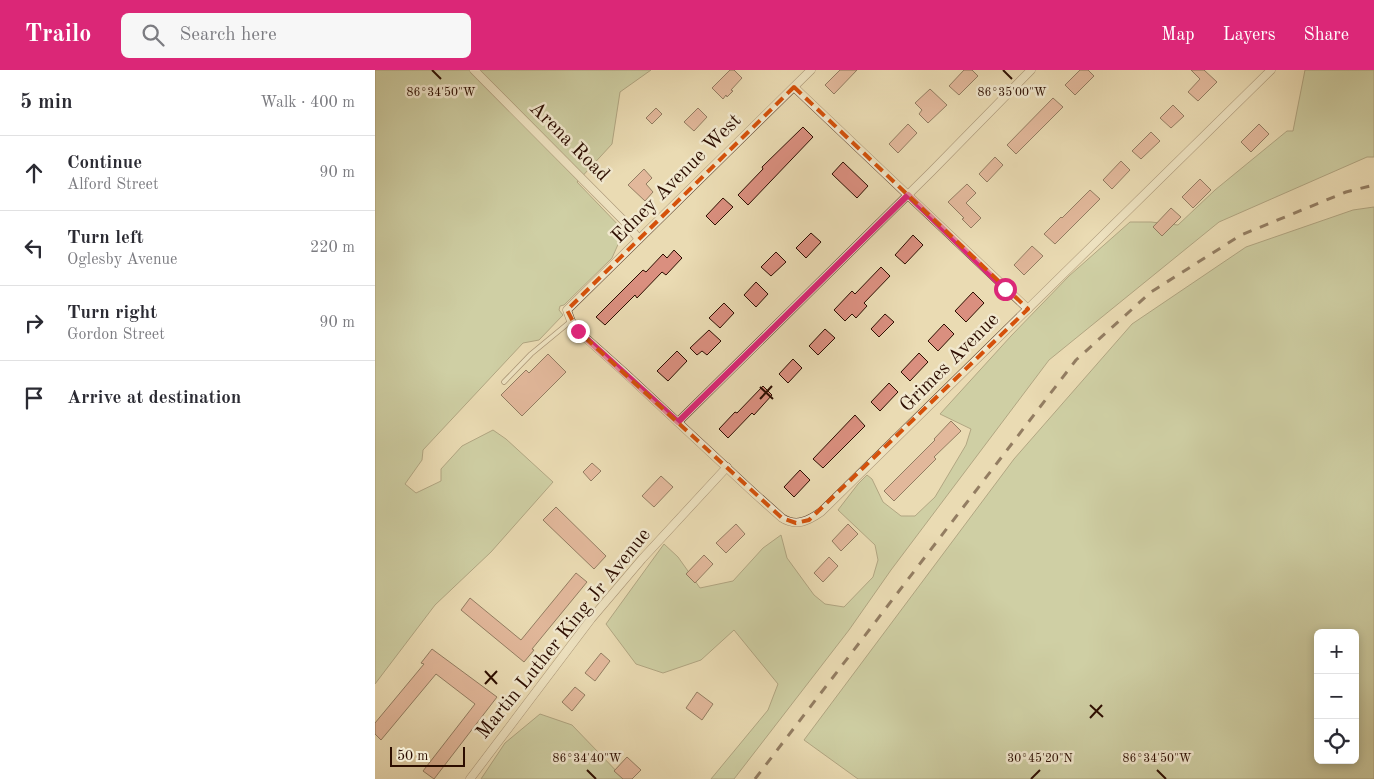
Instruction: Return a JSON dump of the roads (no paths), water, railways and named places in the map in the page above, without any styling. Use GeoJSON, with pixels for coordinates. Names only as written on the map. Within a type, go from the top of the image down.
{"type":"FeatureCollection","features":[{"type":"Feature","properties":{"kind":"street","name":"Arena Road"},"geometry":{"type":"LineString","coordinates":[[474,70],[622,219],[639,239]]}},
{"type":"Feature","properties":{"kind":"street","name":"Edney Avenue West"},"geometry":{"type":"LineString","coordinates":[[571,321],[567,310],[811,70]]}},
{"type":"Feature","properties":{"kind":"street"},"geometry":{"type":"LineString","coordinates":[[678,422],[908,195],[1031,70]]}},
{"type":"Feature","properties":{"kind":"street","name":"Grimes Avenue"},"geometry":{"type":"LineString","coordinates":[[571,321],[578,331],[754,493],[786,520],[796,523],[809,520],[821,512],[1271,70]]}},
{"type":"Feature","properties":{"kind":"street"},"geometry":{"type":"LineString","coordinates":[[793,87],[1027,310]]}},
{"type":"Feature","properties":{"kind":"street","name":"Martin Luther King Jr Avenue"},"geometry":{"type":"LineString","coordinates":[[470,779],[591,620],[642,560],[727,467]]}},
{"type":"Feature","properties":{"kind":"lane"},"geometry":{"type":"LineString","coordinates":[[504,382],[531,354],[571,321]]}},
{"type":"Feature","properties":{"kind":"railway"},"geometry":{"type":"LineString","coordinates":[[755,779],[1076,360],[1151,292],[1241,235],[1346,192],[1374,185]]}}]}
